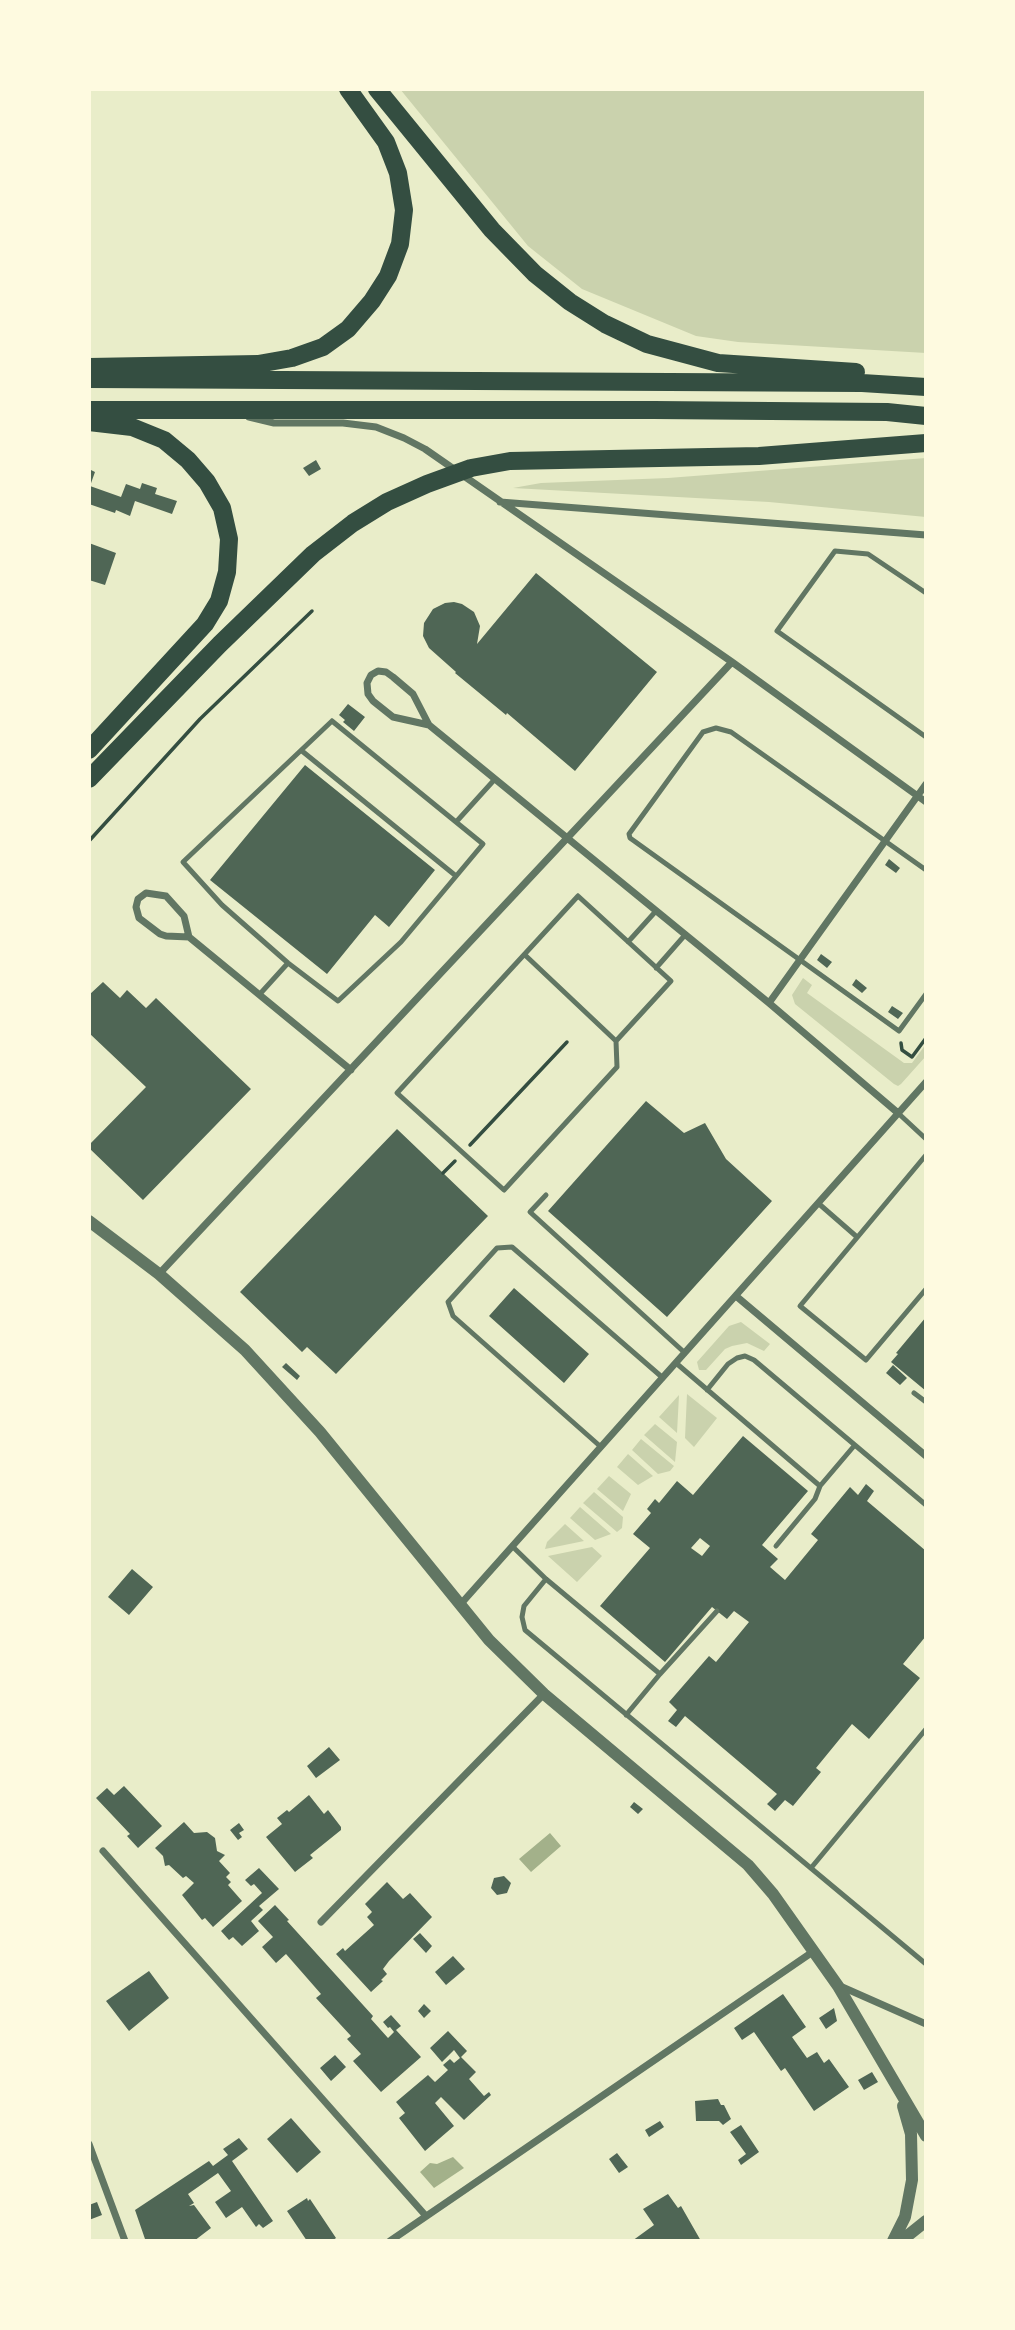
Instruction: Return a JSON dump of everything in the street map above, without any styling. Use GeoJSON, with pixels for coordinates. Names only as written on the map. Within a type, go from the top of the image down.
{"type":"FeatureCollection","features":[{"type":"Feature","properties":{"kind":"highway"},"geometry":{"type":"LineString","coordinates":[[89,367],[258,364],[292,358],[323,346],[348,329],[372,301],[388,276],[400,244],[404,210],[398,173],[387,142],[348,89]]}},
{"type":"Feature","properties":{"kind":"highway"},"geometry":{"type":"LineString","coordinates":[[377,89],[492,230],[535,274],[570,302],[605,324],[647,344],[718,363],[926,376]]}},
{"type":"Feature","properties":{"kind":"highway"},"geometry":{"type":"LineString","coordinates":[[89,379],[862,383],[926,387]]}},
{"type":"Feature","properties":{"kind":"highway"},"geometry":{"type":"LineString","coordinates":[[89,410],[859,412],[926,416]]}},
{"type":"Feature","properties":{"kind":"highway"},"geometry":{"type":"LineString","coordinates":[[89,422],[132,427],[164,440],[188,460],[208,482],[222,508],[229,539],[227,572],[222,592],[205,624],[89,750]]}},
{"type":"Feature","properties":{"kind":"highway"},"geometry":{"type":"LineString","coordinates":[[89,779],[220,644],[313,554],[353,523],[387,502],[427,484],[471,468],[510,461],[759,456],[926,443]]}},
{"type":"Feature","properties":{"kind":"street"},"geometry":{"type":"LineString","coordinates":[[214,410],[274,423],[343,423],[376,427],[425,449],[732,662],[926,802]]}},
{"type":"Feature","properties":{"kind":"street"},"geometry":{"type":"LineString","coordinates":[[500,502],[926,536]]}},
{"type":"Feature","properties":{"kind":"street"},"geometry":{"type":"LineString","coordinates":[[159,1274],[732,662]]}},
{"type":"Feature","properties":{"kind":"street"},"geometry":{"type":"LineString","coordinates":[[429,725],[393,717],[373,701],[368,694],[367,683],[371,676],[377,671],[386,672],[393,677],[413,694],[429,725],[898,1112]]}},
{"type":"Feature","properties":{"kind":"street"},"geometry":{"type":"LineString","coordinates":[[769,1003],[926,784]]}},
{"type":"Feature","properties":{"kind":"street"},"geometry":{"type":"LineString","coordinates":[[189,937],[160,934],[139,918],[136,908],[138,899],[146,893],[166,896],[184,916],[189,937],[351,1070]]}},
{"type":"Feature","properties":{"kind":"street"},"geometry":{"type":"LineString","coordinates":[[459,1605],[926,1082]]}},
{"type":"Feature","properties":{"kind":"street"},"geometry":{"type":"LineString","coordinates":[[89,1221],[159,1274],[245,1350],[311,1422],[489,1640],[544,1694],[748,1865],[815,1951],[838,1986],[926,2136]]}},
{"type":"Feature","properties":{"kind":"street"},"geometry":{"type":"LineString","coordinates":[[736,1296],[926,1456]]}},
{"type":"Feature","properties":{"kind":"street"},"geometry":{"type":"LineString","coordinates":[[321,1922],[544,1694]]}},
{"type":"Feature","properties":{"kind":"street"},"geometry":{"type":"LineString","coordinates":[[103,1850],[426,2216]]}},
{"type":"Feature","properties":{"kind":"street"},"geometry":{"type":"LineString","coordinates":[[390,2241],[815,1951]]}},
{"type":"Feature","properties":{"kind":"street"},"geometry":{"type":"LineString","coordinates":[[838,1986],[926,2024]]}},
{"type":"Feature","properties":{"kind":"street"},"geometry":{"type":"LineString","coordinates":[[893,2241],[905,2217],[913,2161],[911,2134],[900,2092]]}},
{"type":"Feature","properties":{"kind":"street"},"geometry":{"type":"LineString","coordinates":[[89,2144],[125,2241]]}},
{"type":"Feature","properties":{"kind":"street"},"geometry":{"type":"LineString","coordinates":[[901,2241],[926,2221]]}},
{"type":"Feature","properties":{"kind":"lane"},"geometry":{"type":"LineString","coordinates":[[926,593],[868,554],[835,551],[777,631],[926,737]]}},
{"type":"Feature","properties":{"kind":"lane"},"geometry":{"type":"LineString","coordinates":[[332,721],[457,821],[483,844],[401,942],[338,1001],[288,963],[222,905],[183,862],[332,721]]}},
{"type":"Feature","properties":{"kind":"lane"},"geometry":{"type":"LineString","coordinates":[[926,870],[731,732],[716,728],[703,732],[629,834],[630,838],[900,1031],[926,994]]}},
{"type":"Feature","properties":{"kind":"lane"},"geometry":{"type":"LineString","coordinates":[[302,751],[456,876]]}},
{"type":"Feature","properties":{"kind":"lane"},"geometry":{"type":"LineString","coordinates":[[457,821],[495,779]]}},
{"type":"Feature","properties":{"kind":"lane"},"geometry":{"type":"LineString","coordinates":[[578,897],[628,942],[671,981],[616,1041],[617,1067],[504,1190],[397,1093],[578,897]]}},
{"type":"Feature","properties":{"kind":"lane"},"geometry":{"type":"LineString","coordinates":[[628,942],[656,911]]}},
{"type":"Feature","properties":{"kind":"lane"},"geometry":{"type":"LineString","coordinates":[[656,968],[685,935]]}},
{"type":"Feature","properties":{"kind":"lane"},"geometry":{"type":"LineString","coordinates":[[524,955],[616,1041]]}},
{"type":"Feature","properties":{"kind":"lane"},"geometry":{"type":"LineString","coordinates":[[259,995],[288,963]]}},
{"type":"Feature","properties":{"kind":"lane"},"geometry":{"type":"LineString","coordinates":[[898,1112],[926,1139]]}},
{"type":"Feature","properties":{"kind":"lane"},"geometry":{"type":"LineString","coordinates":[[926,1155],[800,1306],[866,1360],[926,1289]]}},
{"type":"Feature","properties":{"kind":"lane"},"geometry":{"type":"LineString","coordinates":[[546,1195],[530,1212],[685,1353]]}},
{"type":"Feature","properties":{"kind":"lane"},"geometry":{"type":"LineString","coordinates":[[818,1203],[858,1237]]}},
{"type":"Feature","properties":{"kind":"lane"},"geometry":{"type":"LineString","coordinates":[[601,1447],[453,1316],[448,1302],[497,1248],[512,1247],[663,1378]]}},
{"type":"Feature","properties":{"kind":"lane"},"geometry":{"type":"LineString","coordinates":[[707,1390],[729,1363],[745,1356],[754,1360],[926,1505]]}},
{"type":"Feature","properties":{"kind":"lane"},"geometry":{"type":"LineString","coordinates":[[676,1363],[820,1486]]}},
{"type":"Feature","properties":{"kind":"lane"},"geometry":{"type":"LineString","coordinates":[[914,1393],[926,1402]]}},
{"type":"Feature","properties":{"kind":"lane"},"geometry":{"type":"LineString","coordinates":[[776,1546],[815,1499],[820,1486],[854,1446]]}},
{"type":"Feature","properties":{"kind":"lane"},"geometry":{"type":"LineString","coordinates":[[512,1546],[546,1579],[660,1674]]}},
{"type":"Feature","properties":{"kind":"lane"},"geometry":{"type":"LineString","coordinates":[[546,1579],[524,1606],[522,1617],[525,1630],[926,1964]]}},
{"type":"Feature","properties":{"kind":"lane"},"geometry":{"type":"LineString","coordinates":[[626,1715],[717,1611]]}},
{"type":"Feature","properties":{"kind":"lane"},"geometry":{"type":"LineString","coordinates":[[811,1868],[925,1733]]}},
{"type":"Feature","properties":{"kind":"path"},"geometry":{"type":"LineString","coordinates":[[89,841],[200,719],[312,611]]}},
{"type":"Feature","properties":{"kind":"path"},"geometry":{"type":"LineString","coordinates":[[900,1031],[902,1050],[912,1058],[926,1038]]}},
{"type":"Feature","properties":{"kind":"path"},"geometry":{"type":"LineString","coordinates":[[443,1173],[567,1042]]}},
{"type":"Feature","properties":{"kind":"shaded area"},"geometry":{"type":"Polygon","coordinates":[[[400,89],[926,89],[926,353],[738,342],[696,336],[582,289],[528,246],[400,89]]]}},
{"type":"Feature","properties":{"kind":"shaded area"},"geometry":{"type":"Polygon","coordinates":[[[926,458],[926,517],[769,502],[513,488],[541,483],[668,478],[926,458]]]}},
{"type":"Feature","properties":{"kind":"shaded area"},"geometry":{"type":"Polygon","coordinates":[[[803,978],[812,985],[807,993],[904,1063],[912,1063],[926,1044],[926,1056],[901,1084],[894,1084],[795,1004],[792,995],[803,978]]]}},
{"type":"Feature","properties":{"kind":"shaded area"},"geometry":{"type":"Polygon","coordinates":[[[741,1322],[770,1344],[764,1351],[747,1343],[732,1346],[725,1349],[706,1370],[699,1370],[697,1362],[729,1326],[741,1322]]]}},
{"type":"Feature","properties":{"kind":"shaded area"},"geometry":{"type":"Polygon","coordinates":[[[687,1394],[717,1418],[694,1447],[685,1438],[687,1394]]]}},
{"type":"Feature","properties":{"kind":"shaded area"},"geometry":{"type":"Polygon","coordinates":[[[679,1395],[677,1433],[659,1417],[679,1395]]]}},
{"type":"Feature","properties":{"kind":"shaded area"},"geometry":{"type":"Polygon","coordinates":[[[655,1424],[677,1442],[675,1462],[644,1435],[655,1424]]]}},
{"type":"Feature","properties":{"kind":"shaded area"},"geometry":{"type":"Polygon","coordinates":[[[641,1439],[674,1466],[670,1471],[658,1474],[632,1450],[641,1439]]]}},
{"type":"Feature","properties":{"kind":"shaded area"},"geometry":{"type":"Polygon","coordinates":[[[628,1454],[653,1476],[638,1485],[617,1467],[628,1454]]]}},
{"type":"Feature","properties":{"kind":"shaded area"},"geometry":{"type":"Polygon","coordinates":[[[609,1476],[631,1494],[623,1511],[597,1489],[609,1476]]]}},
{"type":"Feature","properties":{"kind":"shaded area"},"geometry":{"type":"Polygon","coordinates":[[[594,1492],[623,1517],[622,1528],[617,1532],[583,1503],[594,1492]]]}},
{"type":"Feature","properties":{"kind":"shaded area"},"geometry":{"type":"Polygon","coordinates":[[[580,1507],[611,1534],[595,1540],[570,1518],[580,1507]]]}},
{"type":"Feature","properties":{"kind":"shaded area"},"geometry":{"type":"Polygon","coordinates":[[[565,1524],[584,1541],[545,1549],[547,1542],[565,1524]]]}},
{"type":"Feature","properties":{"kind":"shaded area"},"geometry":{"type":"Polygon","coordinates":[[[592,1547],[602,1556],[577,1582],[548,1556],[592,1547]]]}},
{"type":"Feature","properties":{"kind":"shaded area"},"geometry":{"type":"Polygon","coordinates":[[[550,1833],[561,1846],[531,1872],[519,1859],[550,1833]]]}},
{"type":"Feature","properties":{"kind":"shaded area"},"geometry":{"type":"Polygon","coordinates":[[[453,2157],[464,2168],[434,2188],[420,2172],[430,2163],[437,2164],[453,2157]]]}},
{"type":"Feature","properties":{"kind":"building"},"geometry":{"type":"Polygon","coordinates":[[[316,460],[321,469],[309,476],[303,468],[316,460]]]}},
{"type":"Feature","properties":{"kind":"building"},"geometry":{"type":"Polygon","coordinates":[[[89,469],[95,472],[90,486],[121,497],[126,484],[140,489],[142,483],[157,488],[155,494],[177,501],[172,514],[135,501],[130,516],[89,504],[89,469]]]}},
{"type":"Feature","properties":{"kind":"building"},"geometry":{"type":"Polygon","coordinates":[[[89,543],[116,553],[105,585],[89,580],[89,543]]]}},
{"type":"Feature","properties":{"kind":"building"},"geometry":{"type":"Polygon","coordinates":[[[536,573],[657,672],[575,771],[455,673],[429,648],[423,636],[424,623],[433,609],[454,602],[474,612],[480,626],[477,644],[536,573]]]}},
{"type":"Feature","properties":{"kind":"building"},"geometry":{"type":"Polygon","coordinates":[[[348,704],[365,717],[354,731],[339,715],[348,704]]]}},
{"type":"Feature","properties":{"kind":"building"},"geometry":{"type":"Polygon","coordinates":[[[305,765],[435,870],[389,927],[375,915],[327,974],[210,880],[305,765]]]}},
{"type":"Feature","properties":{"kind":"building"},"geometry":{"type":"Polygon","coordinates":[[[889,859],[900,868],[896,873],[885,865],[889,859]]]}},
{"type":"Feature","properties":{"kind":"building"},"geometry":{"type":"Polygon","coordinates":[[[821,954],[832,962],[827,968],[817,960],[821,954]]]}},
{"type":"Feature","properties":{"kind":"building"},"geometry":{"type":"Polygon","coordinates":[[[856,979],[867,988],[862,993],[852,985],[856,979]]]}},
{"type":"Feature","properties":{"kind":"building"},"geometry":{"type":"Polygon","coordinates":[[[103,982],[120,998],[127,990],[146,1008],[156,998],[251,1089],[143,1200],[89,1148],[146,1087],[89,1033],[89,995],[103,982]]]}},
{"type":"Feature","properties":{"kind":"building"},"geometry":{"type":"Polygon","coordinates":[[[892,1006],[903,1013],[898,1019],[888,1012],[892,1006]]]}},
{"type":"Feature","properties":{"kind":"building"},"geometry":{"type":"Polygon","coordinates":[[[646,1101],[684,1133],[705,1123],[726,1159],[772,1201],[667,1317],[548,1211],[646,1101]]]}},
{"type":"Feature","properties":{"kind":"building"},"geometry":{"type":"Polygon","coordinates":[[[397,1129],[488,1216],[336,1374],[307,1347],[302,1352],[240,1292],[397,1129]]]}},
{"type":"Feature","properties":{"kind":"building"},"geometry":{"type":"Polygon","coordinates":[[[514,1288],[589,1354],[564,1383],[489,1316],[514,1288]]]}},
{"type":"Feature","properties":{"kind":"building"},"geometry":{"type":"Polygon","coordinates":[[[926,1317],[926,1391],[891,1362],[926,1317]]]}},
{"type":"Feature","properties":{"kind":"building"},"geometry":{"type":"Polygon","coordinates":[[[286,1363],[300,1376],[297,1380],[282,1367],[286,1363]]]}},
{"type":"Feature","properties":{"kind":"building"},"geometry":{"type":"Polygon","coordinates":[[[893,1365],[907,1378],[900,1385],[886,1373],[893,1365]]]}},
{"type":"Feature","properties":{"kind":"building"},"geometry":{"type":"Polygon","coordinates":[[[743,1436],[808,1491],[762,1545],[778,1559],[770,1567],[785,1580],[818,1540],[811,1534],[850,1487],[858,1495],[866,1484],[874,1491],[867,1501],[926,1551],[926,1636],[903,1664],[920,1678],[869,1739],[852,1724],[816,1768],[821,1772],[793,1806],[785,1800],[775,1811],[767,1804],[777,1794],[685,1716],[676,1727],[668,1721],[677,1710],[669,1702],[709,1656],[716,1662],[749,1622],[734,1611],[727,1619],[712,1607],[665,1662],[600,1606],[650,1548],[633,1534],[651,1513],[647,1509],[655,1499],[659,1503],[677,1481],[693,1495],[743,1436]],[[700,1538],[691,1548],[702,1556],[710,1546],[700,1538]]]}},
{"type":"Feature","properties":{"kind":"building"},"geometry":{"type":"Polygon","coordinates":[[[132,1569],[153,1587],[129,1615],[108,1597],[132,1569]]]}},
{"type":"Feature","properties":{"kind":"building"},"geometry":{"type":"Polygon","coordinates":[[[329,1747],[340,1760],[316,1778],[307,1766],[329,1747]]]}},
{"type":"Feature","properties":{"kind":"building"},"geometry":{"type":"Polygon","coordinates":[[[124,1786],[162,1826],[138,1848],[127,1836],[130,1834],[96,1798],[107,1788],[114,1795],[124,1786]]]}},
{"type":"Feature","properties":{"kind":"building"},"geometry":{"type":"Polygon","coordinates":[[[309,1795],[324,1814],[328,1810],[341,1830],[310,1855],[313,1858],[295,1872],[266,1837],[282,1824],[277,1818],[287,1810],[289,1812],[309,1795]]]}},
{"type":"Feature","properties":{"kind":"building"},"geometry":{"type":"Polygon","coordinates":[[[634,1802],[643,1809],[638,1814],[630,1807],[634,1802]]]}},
{"type":"Feature","properties":{"kind":"building"},"geometry":{"type":"Polygon","coordinates":[[[184,1822],[194,1833],[207,1832],[215,1838],[217,1851],[225,1855],[219,1861],[230,1873],[226,1877],[231,1882],[228,1885],[242,1901],[213,1927],[205,1918],[202,1920],[182,1895],[194,1883],[186,1876],[183,1878],[169,1865],[165,1866],[163,1856],[155,1848],[184,1822]]]}},
{"type":"Feature","properties":{"kind":"building"},"geometry":{"type":"Polygon","coordinates":[[[239,1823],[244,1830],[239,1833],[242,1837],[238,1840],[230,1830],[239,1823]]]}},
{"type":"Feature","properties":{"kind":"building"},"geometry":{"type":"Polygon","coordinates":[[[259,1868],[279,1889],[259,1906],[263,1910],[251,1921],[259,1931],[242,1946],[233,1937],[229,1940],[221,1931],[262,1893],[254,1884],[251,1886],[245,1880],[259,1868]]]}},
{"type":"Feature","properties":{"kind":"building"},"geometry":{"type":"Polygon","coordinates":[[[504,1876],[511,1883],[507,1893],[497,1895],[491,1888],[494,1878],[504,1876]]]}},
{"type":"Feature","properties":{"kind":"building"},"geometry":{"type":"Polygon","coordinates":[[[387,1882],[403,1899],[410,1893],[432,1917],[389,1961],[383,1969],[387,1974],[381,1980],[383,1981],[371,1992],[336,1954],[343,1948],[345,1951],[374,1925],[367,1917],[372,1912],[365,1904],[387,1882]]]}},
{"type":"Feature","properties":{"kind":"building"},"geometry":{"type":"Polygon","coordinates":[[[275,1905],[373,2016],[371,2019],[388,2038],[394,2032],[383,2022],[391,2015],[401,2026],[396,2030],[421,2057],[381,2092],[353,2061],[361,2054],[347,2039],[351,2036],[316,1998],[321,1994],[286,1954],[276,1963],[262,1947],[273,1937],[258,1921],[275,1905]]]}},
{"type":"Feature","properties":{"kind":"building"},"geometry":{"type":"Polygon","coordinates":[[[420,1933],[432,1946],[426,1953],[413,1939],[420,1933]]]}},
{"type":"Feature","properties":{"kind":"building"},"geometry":{"type":"Polygon","coordinates":[[[453,1956],[465,1969],[446,1985],[435,1972],[453,1956]]]}},
{"type":"Feature","properties":{"kind":"building"},"geometry":{"type":"Polygon","coordinates":[[[149,1971],[169,1998],[129,2031],[106,2001],[149,1971]]]}},
{"type":"Feature","properties":{"kind":"building"},"geometry":{"type":"Polygon","coordinates":[[[783,1994],[806,2027],[792,2037],[807,2058],[817,2052],[824,2063],[829,2059],[849,2087],[814,2111],[785,2068],[781,2071],[754,2032],[742,2040],[734,2028],[783,1994]]]}},
{"type":"Feature","properties":{"kind":"building"},"geometry":{"type":"Polygon","coordinates":[[[424,2004],[431,2011],[424,2018],[418,2011],[424,2004]]]}},
{"type":"Feature","properties":{"kind":"building"},"geometry":{"type":"Polygon","coordinates":[[[834,2008],[837,2021],[826,2029],[819,2018],[834,2008]]]}},
{"type":"Feature","properties":{"kind":"building"},"geometry":{"type":"Polygon","coordinates":[[[448,2031],[467,2051],[461,2057],[476,2072],[469,2079],[484,2096],[489,2092],[491,2095],[464,2120],[441,2097],[435,2103],[454,2126],[425,2151],[399,2118],[405,2113],[396,2102],[428,2075],[435,2082],[448,2070],[443,2065],[450,2059],[454,2063],[460,2058],[454,2050],[442,2062],[430,2048],[448,2031]]]}},
{"type":"Feature","properties":{"kind":"building"},"geometry":{"type":"Polygon","coordinates":[[[335,2055],[346,2067],[331,2081],[320,2068],[335,2055]]]}},
{"type":"Feature","properties":{"kind":"building"},"geometry":{"type":"Polygon","coordinates":[[[872,2072],[878,2082],[864,2090],[858,2080],[872,2072]]]}},
{"type":"Feature","properties":{"kind":"building"},"geometry":{"type":"Polygon","coordinates":[[[718,2099],[731,2119],[723,2125],[719,2121],[696,2121],[695,2101],[718,2099]]]}},
{"type":"Feature","properties":{"kind":"building"},"geometry":{"type":"Polygon","coordinates":[[[291,2118],[321,2152],[297,2173],[267,2139],[291,2118]]]}},
{"type":"Feature","properties":{"kind":"building"},"geometry":{"type":"Polygon","coordinates":[[[660,2121],[664,2127],[649,2137],[645,2130],[660,2121]]]}},
{"type":"Feature","properties":{"kind":"building"},"geometry":{"type":"Polygon","coordinates":[[[741,2125],[759,2152],[741,2165],[738,2160],[746,2154],[730,2132],[741,2125]]]}},
{"type":"Feature","properties":{"kind":"building"},"geometry":{"type":"Polygon","coordinates":[[[239,2138],[248,2149],[232,2161],[273,2221],[263,2228],[259,2224],[256,2227],[242,2207],[226,2218],[215,2202],[231,2191],[218,2173],[188,2194],[194,2203],[189,2206],[194,2205],[211,2228],[194,2241],[141,2241],[145,2239],[135,2210],[209,2161],[213,2166],[228,2155],[223,2149],[239,2138]]]}},
{"type":"Feature","properties":{"kind":"building"},"geometry":{"type":"Polygon","coordinates":[[[617,2153],[628,2167],[619,2173],[609,2159],[617,2153]]]}},
{"type":"Feature","properties":{"kind":"building"},"geometry":{"type":"Polygon","coordinates":[[[668,2194],[678,2208],[681,2206],[701,2241],[632,2241],[654,2225],[643,2209],[668,2194]]]}},
{"type":"Feature","properties":{"kind":"building"},"geometry":{"type":"Polygon","coordinates":[[[307,2198],[336,2238],[332,2241],[307,2241],[287,2211],[307,2198]]]}},
{"type":"Feature","properties":{"kind":"building"},"geometry":{"type":"Polygon","coordinates":[[[97,2202],[102,2215],[89,2220],[89,2205],[97,2202]]]}}]}
